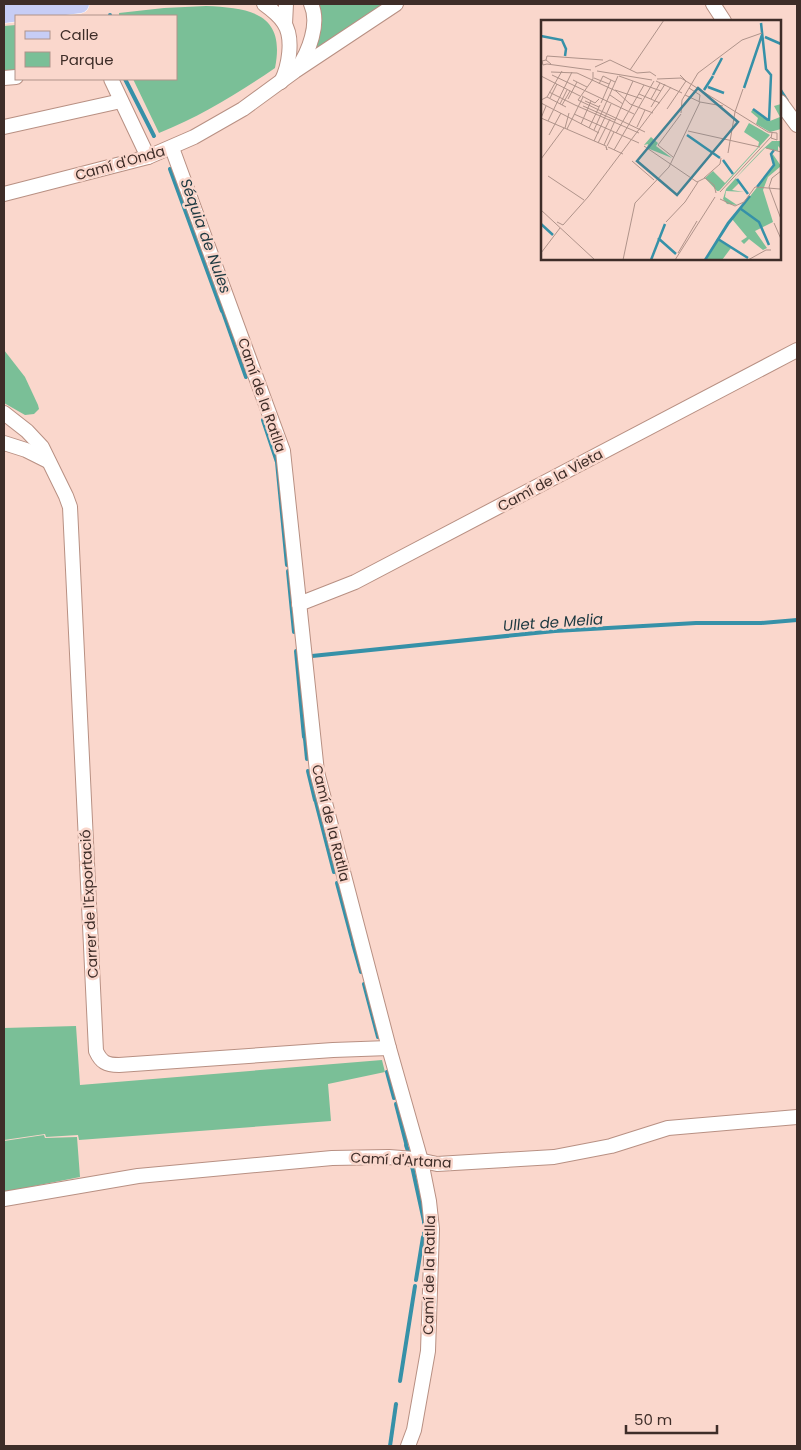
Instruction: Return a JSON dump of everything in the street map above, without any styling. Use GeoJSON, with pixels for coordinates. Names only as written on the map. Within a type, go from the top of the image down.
{"type":"FeatureCollection","features":[{"type":"Feature","properties":{"kind":"main road"},"geometry":{"type":"LineString","coordinates":[[4,14],[80,4]]}},
{"type":"Feature","properties":{"kind":"street"},"geometry":{"type":"LineString","coordinates":[[264,4],[285,24]]}},
{"type":"Feature","properties":{"kind":"street"},"geometry":{"type":"LineString","coordinates":[[280,84],[289,57],[285,24],[286,4]]}},
{"type":"Feature","properties":{"kind":"street"},"geometry":{"type":"LineString","coordinates":[[295,71],[305,56],[312,33],[314,16],[311,4]]}},
{"type":"Feature","properties":{"kind":"street"},"geometry":{"type":"LineString","coordinates":[[295,71],[396,4]]}},
{"type":"Feature","properties":{"kind":"street"},"geometry":{"type":"LineString","coordinates":[[712,4],[723,20]]}},
{"type":"Feature","properties":{"kind":"street","name":"Camí d'Onda"},"geometry":{"type":"LineString","coordinates":[[4,194],[148,157],[172,148],[211,129],[244,109],[295,71]]}},
{"type":"Feature","properties":{"kind":"street"},"geometry":{"type":"LineString","coordinates":[[111,80],[148,157]]}},
{"type":"Feature","properties":{"kind":"street"},"geometry":{"type":"LineString","coordinates":[[4,127],[121,101]]}},
{"type":"Feature","properties":{"kind":"street"},"geometry":{"type":"LineString","coordinates":[[781,103],[797,125]]}},
{"type":"Feature","properties":{"kind":"street","name":"Camí de la Ratlla"},"geometry":{"type":"LineString","coordinates":[[172,148],[283,451],[317,772],[389,1048],[421,1161],[429,1201],[432,1229],[428,1351],[414,1430],[408,1446]]}},
{"type":"Feature","properties":{"kind":"street","name":"Camí de la Vieta"},"geometry":{"type":"LineString","coordinates":[[299,604],[355,582],[797,350]]}},
{"type":"Feature","properties":{"kind":"street","name":"Carrer de l'Exportació"},"geometry":{"type":"LineString","coordinates":[[4,413],[35,438],[66,496],[70,516],[96,1051],[99,1057],[107,1065],[119,1065],[333,1050],[389,1048]]}},
{"type":"Feature","properties":{"kind":"street"},"geometry":{"type":"LineString","coordinates":[[4,443],[15,436],[18,424]]}},
{"type":"Feature","properties":{"kind":"street"},"geometry":{"type":"LineString","coordinates":[[4,443],[44,457]]}},
{"type":"Feature","properties":{"kind":"street","name":"Camí d'Artana"},"geometry":{"type":"LineString","coordinates":[[4,1199],[138,1176],[332,1158],[389,1157],[437,1164],[554,1157],[611,1146],[668,1128],[797,1117]]}},
{"type":"Feature","properties":{"kind":"green space"},"geometry":{"type":"Polygon","coordinates":[[[319,4],[385,4],[316,49],[322,25],[319,4]]]}},
{"type":"Feature","properties":{"kind":"green space"},"geometry":{"type":"Polygon","coordinates":[[[222,7],[250,12],[261,17],[270,25],[275,35],[277,50],[275,68],[218,104],[159,133],[133,80],[178,80],[178,15],[119,15],[119,13],[164,8],[222,7]]]}},
{"type":"Feature","properties":{"kind":"green space"},"geometry":{"type":"Polygon","coordinates":[[[15,25],[15,70],[4,72],[4,26],[15,25]]]}},
{"type":"Feature","properties":{"kind":"green space"},"geometry":{"type":"Polygon","coordinates":[[[4,350],[25,377],[39,409],[34,414],[25,415],[4,403],[4,350]]]}},
{"type":"Feature","properties":{"kind":"green space"},"geometry":{"type":"Polygon","coordinates":[[[76,1026],[80,1085],[382,1060],[385,1072],[328,1084],[331,1121],[79,1140],[78,1135],[46,1137],[45,1134],[4,1140],[4,1028],[76,1026]]]}},
{"type":"Feature","properties":{"kind":"green space"},"geometry":{"type":"Polygon","coordinates":[[[44,1135],[45,1138],[77,1137],[80,1177],[4,1192],[4,1141],[44,1135]]]}},
{"type":"Feature","properties":{"kind":"waterway","name":"Séquia de Nules"},"geometry":{"type":"LineString","coordinates":[[126,80],[154,136]]}},
{"type":"Feature","properties":{"kind":"waterway"},"geometry":{"type":"LineString","coordinates":[[781,92],[787,101]]}},
{"type":"Feature","properties":{"kind":"waterway","name":"Séquia de Nules"},"geometry":{"type":"LineString","coordinates":[[170,169],[222,311]]}},
{"type":"Feature","properties":{"kind":"waterway","name":"Séquia de Nules"},"geometry":{"type":"LineString","coordinates":[[223,312],[246,377]]}},
{"type":"Feature","properties":{"kind":"waterway","name":"Séquia de Nules"},"geometry":{"type":"LineString","coordinates":[[263,420],[277,462],[287,565]]}},
{"type":"Feature","properties":{"kind":"waterway","name":"Séquia de Nules"},"geometry":{"type":"LineString","coordinates":[[288,571],[294,632]]}},
{"type":"Feature","properties":{"kind":"waterway","name":"Ullet de Melia"},"geometry":{"type":"LineString","coordinates":[[312,656],[555,631],[696,623],[761,623],[797,620]]}},
{"type":"Feature","properties":{"kind":"waterway","name":"Séquia de Nules"},"geometry":{"type":"LineString","coordinates":[[296,651],[304,737]]}},
{"type":"Feature","properties":{"kind":"waterway","name":"Séquia de Nules"},"geometry":{"type":"LineString","coordinates":[[305,739],[307,759]]}},
{"type":"Feature","properties":{"kind":"waterway","name":"Séquia de Nules"},"geometry":{"type":"LineString","coordinates":[[308,771],[315,800]]}},
{"type":"Feature","properties":{"kind":"waterway","name":"Séquia de Nules"},"geometry":{"type":"LineString","coordinates":[[316,802],[334,872]]}},
{"type":"Feature","properties":{"kind":"waterway","name":"Séquia de Nules"},"geometry":{"type":"LineString","coordinates":[[337,883],[353,943]]}},
{"type":"Feature","properties":{"kind":"waterway","name":"Séquia de Nules"},"geometry":{"type":"LineString","coordinates":[[353,944],[361,972]]}},
{"type":"Feature","properties":{"kind":"waterway","name":"Séquia de Nules"},"geometry":{"type":"LineString","coordinates":[[364,984],[378,1037]]}},
{"type":"Feature","properties":{"kind":"waterway","name":"Séquia de Nules"},"geometry":{"type":"LineString","coordinates":[[387,1072],[394,1098]]}},
{"type":"Feature","properties":{"kind":"waterway","name":"Séquia de Nules"},"geometry":{"type":"LineString","coordinates":[[396,1104],[406,1143]]}},
{"type":"Feature","properties":{"kind":"waterway","name":"Séquia de Nules"},"geometry":{"type":"LineString","coordinates":[[406,1145],[408,1151]]}},
{"type":"Feature","properties":{"kind":"waterway","name":"Séquia de Nules"},"geometry":{"type":"LineString","coordinates":[[412,1166],[424,1221],[424,1236]]}},
{"type":"Feature","properties":{"kind":"waterway","name":"Séquia de Nules"},"geometry":{"type":"LineString","coordinates":[[416,1280],[423,1237]]}},
{"type":"Feature","properties":{"kind":"waterway","name":"Séquia de Nules"},"geometry":{"type":"LineString","coordinates":[[400,1381],[415,1286]]}},
{"type":"Feature","properties":{"kind":"waterway","name":"Séquia de Nules"},"geometry":{"type":"LineString","coordinates":[[390,1446],[396,1404]]}}]}
